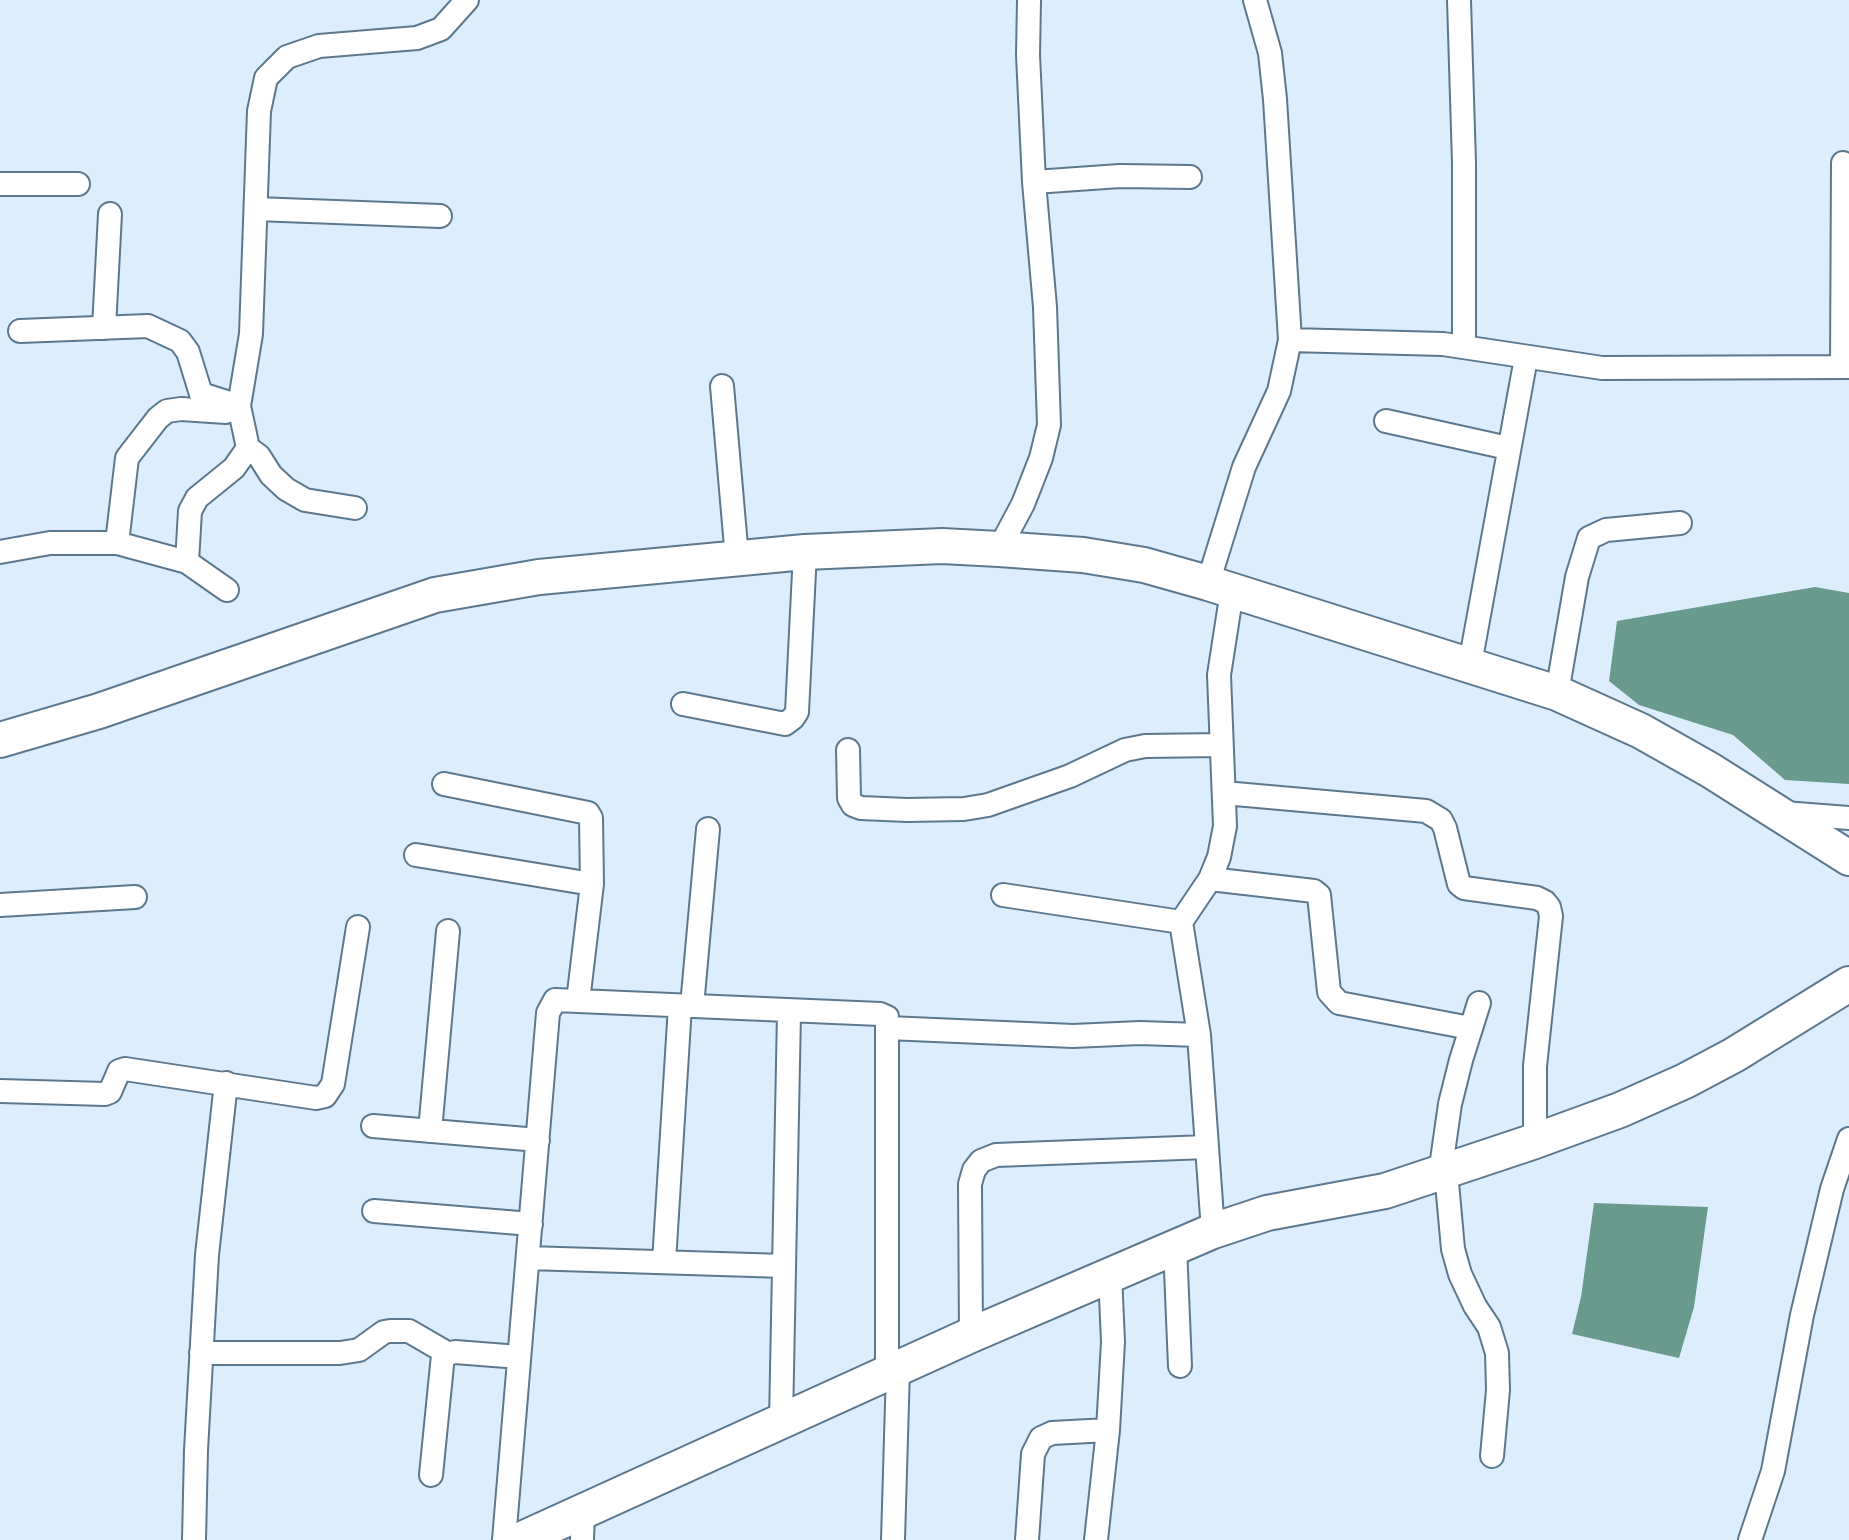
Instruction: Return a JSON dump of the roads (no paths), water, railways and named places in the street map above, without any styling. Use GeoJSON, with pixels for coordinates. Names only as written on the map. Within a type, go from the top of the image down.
{"type":"FeatureCollection","features":[{"type":"Feature","properties":{"kind":"highway"},"geometry":{"type":"LineString","coordinates":[[0,740],[99,711],[435,595],[539,577],[805,552],[926,546],[999,549],[1083,555],[1129,563],[1220,587],[1557,693],[1641,731],[1779,812],[1849,858]]}},
{"type":"Feature","properties":{"kind":"highway"},"geometry":{"type":"LineString","coordinates":[[520,1540],[582,1526],[781,1422],[971,1335],[1213,1231],[1267,1213],[1385,1191],[1443,1173],[1535,1141],[1685,1081],[1734,1055],[1849,984]]}},
{"type":"Feature","properties":{"kind":"street"},"geometry":{"type":"LineString","coordinates":[[355,508],[305,500],[286,489],[271,475],[259,456],[248,448],[240,409],[251,334],[259,111],[266,78],[287,57],[319,46],[417,38],[441,29],[467,0]]}},
{"type":"Feature","properties":{"kind":"street"},"geometry":{"type":"LineString","coordinates":[[999,549],[1023,504],[1041,458],[1049,425],[1045,307],[1034,182],[1028,55],[1029,0]]}},
{"type":"Feature","properties":{"kind":"street"},"geometry":{"type":"LineString","coordinates":[[1213,1231],[1199,1035],[1181,922],[1210,879],[1219,857],[1225,826],[1219,675],[1220,587],[1244,467],[1279,391],[1290,340],[1275,99],[1270,53],[1255,0]]}},
{"type":"Feature","properties":{"kind":"street"},"geometry":{"type":"LineString","coordinates":[[1459,0],[1464,163],[1464,347]]}},
{"type":"Feature","properties":{"kind":"street"},"geometry":{"type":"LineString","coordinates":[[1290,340],[1426,343],[1602,368],[1846,366],[1843,163]]}},
{"type":"Feature","properties":{"kind":"street"},"geometry":{"type":"LineString","coordinates":[[1034,182],[1120,176],[1190,177]]}},
{"type":"Feature","properties":{"kind":"street"},"geometry":{"type":"LineString","coordinates":[[0,184],[78,184]]}},
{"type":"Feature","properties":{"kind":"street"},"geometry":{"type":"LineString","coordinates":[[256,209],[440,216]]}},
{"type":"Feature","properties":{"kind":"street"},"geometry":{"type":"LineString","coordinates":[[104,328],[110,214]]}},
{"type":"Feature","properties":{"kind":"street"},"geometry":{"type":"LineString","coordinates":[[20,331],[148,326],[164,331],[180,341],[188,352],[201,394],[240,409]]}},
{"type":"Feature","properties":{"kind":"street"},"geometry":{"type":"LineString","coordinates":[[1470,664],[1526,358]]}},
{"type":"Feature","properties":{"kind":"street"},"geometry":{"type":"LineString","coordinates":[[722,386],[737,558]]}},
{"type":"Feature","properties":{"kind":"street"},"geometry":{"type":"LineString","coordinates":[[117,543],[127,458],[158,418],[167,411],[181,409],[240,409]]}},
{"type":"Feature","properties":{"kind":"street"},"geometry":{"type":"LineString","coordinates":[[1386,421],[1508,448]]}},
{"type":"Feature","properties":{"kind":"street"},"geometry":{"type":"LineString","coordinates":[[187,562],[190,511],[197,498],[234,468],[248,448]]}},
{"type":"Feature","properties":{"kind":"street"},"geometry":{"type":"LineString","coordinates":[[1557,693],[1577,577],[1589,538],[1606,530],[1680,523]]}},
{"type":"Feature","properties":{"kind":"street"},"geometry":{"type":"LineString","coordinates":[[0,552],[50,543],[117,543],[187,562],[227,590]]}},
{"type":"Feature","properties":{"kind":"street"},"geometry":{"type":"LineString","coordinates":[[683,704],[785,724],[793,718],[797,712],[805,552]]}},
{"type":"Feature","properties":{"kind":"street"},"geometry":{"type":"LineString","coordinates":[[848,750],[849,798],[853,805],[907,810],[964,809],[988,805],[1070,776],[1125,750],[1145,746],[1221,745]]}},
{"type":"Feature","properties":{"kind":"street"},"geometry":{"type":"LineString","coordinates":[[444,784],[588,813],[591,818],[592,884],[578,1001]]}},
{"type":"Feature","properties":{"kind":"street"},"geometry":{"type":"LineString","coordinates":[[1224,793],[1426,811],[1441,820],[1445,828],[1459,884],[1464,888],[1537,898],[1545,902],[1551,916],[1535,1066],[1535,1141]]}},
{"type":"Feature","properties":{"kind":"street"},"geometry":{"type":"LineString","coordinates":[[1779,812],[1849,818]]}},
{"type":"Feature","properties":{"kind":"street"},"geometry":{"type":"LineString","coordinates":[[664,1262],[686,1006],[708,829]]}},
{"type":"Feature","properties":{"kind":"street"},"geometry":{"type":"LineString","coordinates":[[416,855],[592,884]]}},
{"type":"Feature","properties":{"kind":"street"},"geometry":{"type":"LineString","coordinates":[[1210,879],[1314,891],[1319,895],[1329,992],[1339,1003],[1470,1028]]}},
{"type":"Feature","properties":{"kind":"street"},"geometry":{"type":"LineString","coordinates":[[1003,895],[1181,922]]}},
{"type":"Feature","properties":{"kind":"street"},"geometry":{"type":"LineString","coordinates":[[0,905],[135,897]]}},
{"type":"Feature","properties":{"kind":"street"},"geometry":{"type":"LineString","coordinates":[[0,1091],[105,1094],[112,1091],[119,1071],[125,1069],[316,1098],[325,1096],[333,1084],[358,927]]}},
{"type":"Feature","properties":{"kind":"street"},"geometry":{"type":"LineString","coordinates":[[430,1131],[448,931]]}},
{"type":"Feature","properties":{"kind":"street"},"geometry":{"type":"LineString","coordinates":[[504,1540],[548,1013],[555,1000],[880,1014],[887,1017],[893,1540]]}},
{"type":"Feature","properties":{"kind":"street"},"geometry":{"type":"LineString","coordinates":[[1479,1003],[1450,1104],[1443,1173],[1453,1249],[1460,1274],[1489,1327],[1497,1353],[1498,1390],[1492,1456]]}},
{"type":"Feature","properties":{"kind":"street"},"geometry":{"type":"LineString","coordinates":[[781,1422],[789,1012]]}},
{"type":"Feature","properties":{"kind":"street"},"geometry":{"type":"LineString","coordinates":[[888,1028],[1073,1036],[1140,1033],[1199,1035]]}},
{"type":"Feature","properties":{"kind":"street"},"geometry":{"type":"LineString","coordinates":[[194,1540],[207,1255],[226,1083]]}},
{"type":"Feature","properties":{"kind":"street"},"geometry":{"type":"LineString","coordinates":[[373,1126],[538,1140]]}},
{"type":"Feature","properties":{"kind":"street"},"geometry":{"type":"LineString","coordinates":[[1750,1540],[1773,1471],[1802,1315],[1832,1189],[1849,1139]]}},
{"type":"Feature","properties":{"kind":"street"},"geometry":{"type":"LineString","coordinates":[[971,1335],[970,1184],[981,1161],[996,1155],[1207,1147]]}},
{"type":"Feature","properties":{"kind":"street"},"geometry":{"type":"LineString","coordinates":[[374,1211],[531,1224]]}},
{"type":"Feature","properties":{"kind":"street"},"geometry":{"type":"LineString","coordinates":[[1175,1246],[1180,1366]]}},
{"type":"Feature","properties":{"kind":"street"},"geometry":{"type":"LineString","coordinates":[[528,1258],[784,1266]]}},
{"type":"Feature","properties":{"kind":"street"},"geometry":{"type":"LineString","coordinates":[[1096,1540],[1108,1430],[1113,1342],[1110,1274]]}},
{"type":"Feature","properties":{"kind":"street"},"geometry":{"type":"LineString","coordinates":[[201,1353],[340,1353],[359,1350],[390,1331],[416,1334],[447,1353],[519,1357]]}},
{"type":"Feature","properties":{"kind":"street"},"geometry":{"type":"LineString","coordinates":[[431,1475],[441,1367],[447,1353]]}},
{"type":"Feature","properties":{"kind":"street"},"geometry":{"type":"LineString","coordinates":[[1027,1540],[1033,1454],[1041,1438],[1052,1433],[1108,1430]]}}]}
